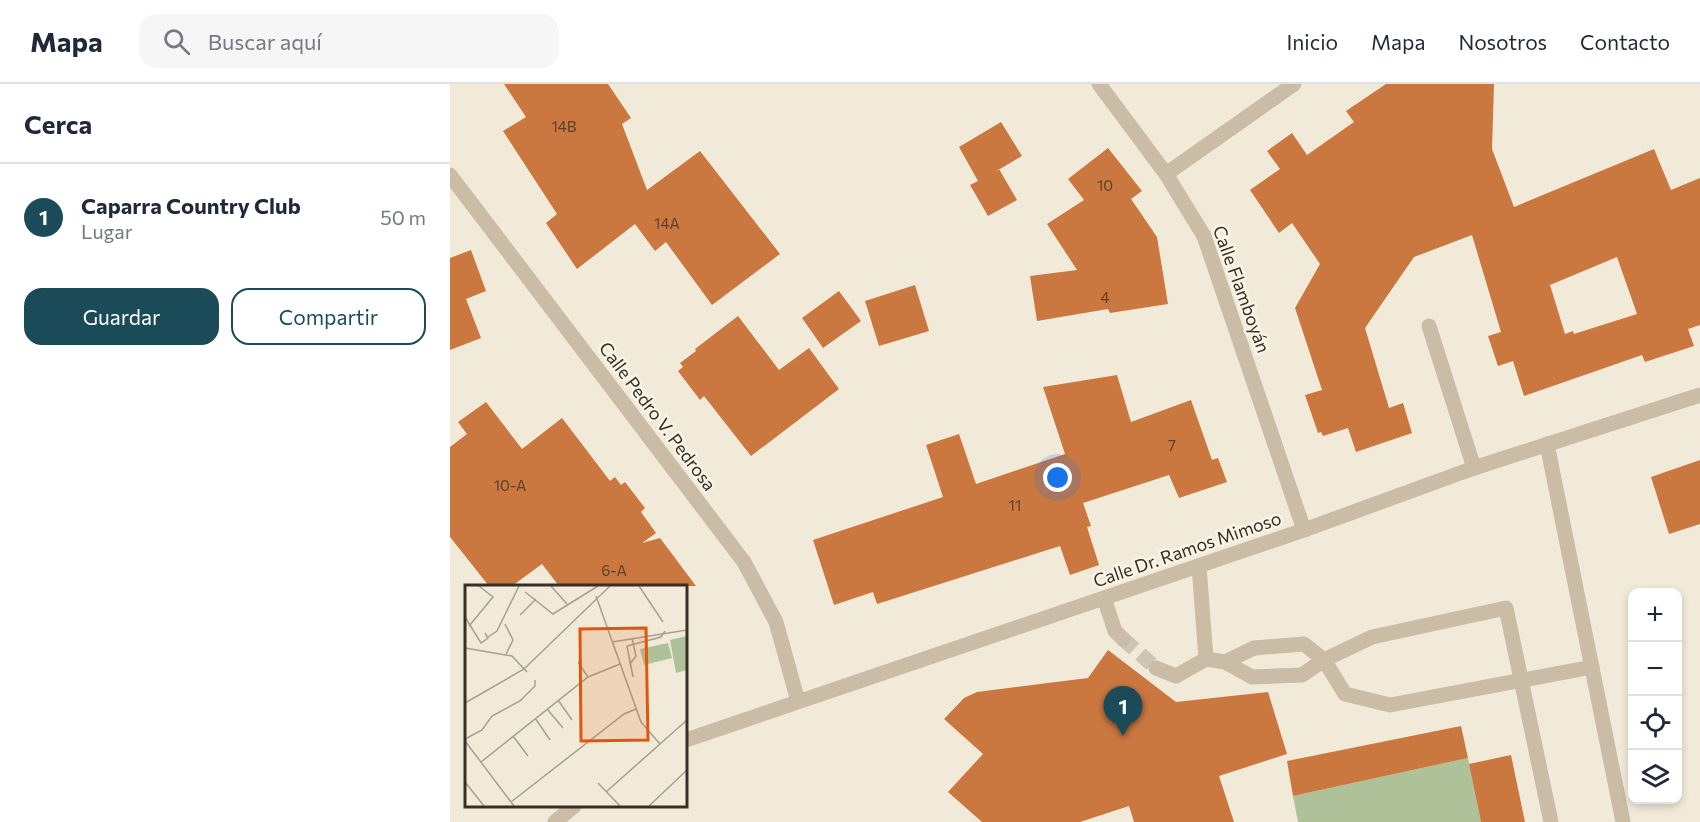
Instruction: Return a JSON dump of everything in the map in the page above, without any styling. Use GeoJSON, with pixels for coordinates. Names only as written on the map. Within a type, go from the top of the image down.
{"type":"FeatureCollection","features":[{"type":"Feature","properties":{"kind":"street","name":"Calle Flamboyán"},"geometry":{"type":"LineString","coordinates":[[1099,84],[1166,174],[1204,236],[1304,530]]}},
{"type":"Feature","properties":{"kind":"street"},"geometry":{"type":"LineString","coordinates":[[1166,174],[1294,84]]}},
{"type":"Feature","properties":{"kind":"street","name":"Calle Pedro V. Pedrosa"},"geometry":{"type":"LineString","coordinates":[[450,175],[744,562],[776,621],[798,701]]}},
{"type":"Feature","properties":{"kind":"street"},"geometry":{"type":"LineString","coordinates":[[1429,326],[1474,468]]}},
{"type":"Feature","properties":{"kind":"street","name":"Calle Dr. Ramos Mimoso"},"geometry":{"type":"LineString","coordinates":[[687,740],[1304,530],[1474,468],[1700,395]]}},
{"type":"Feature","properties":{"kind":"street"},"geometry":{"type":"LineString","coordinates":[[1547,444],[1623,822]]}},
{"type":"Feature","properties":{"kind":"street"},"geometry":{"type":"LineString","coordinates":[[1199,566],[1206,659]]}},
{"type":"Feature","properties":{"kind":"street"},"geometry":{"type":"LineString","coordinates":[[1104,598],[1115,631],[1123,639]]}},
{"type":"Feature","properties":{"kind":"street"},"geometry":{"type":"LineString","coordinates":[[1156,668],[1176,676],[1206,659],[1225,662],[1252,677],[1302,675],[1324,660],[1372,637],[1506,608],[1551,822]]}},
{"type":"Feature","properties":{"kind":"street"},"geometry":{"type":"LineString","coordinates":[[1225,662],[1254,648],[1304,644],[1324,660],[1345,694],[1390,705],[1592,667]]}},
{"type":"Feature","properties":{"kind":"street"},"geometry":{"type":"LineString","coordinates":[[555,822],[573,807]]}},
{"type":"Feature","properties":{"kind":"green space"},"geometry":{"type":"Polygon","coordinates":[[[1468,758],[1481,822],[1298,822],[1293,796],[1468,758]]]}},
{"type":"Feature","properties":{"kind":"building"},"geometry":{"type":"Polygon","coordinates":[[[504,84],[608,84],[631,118],[622,124],[647,190],[700,151],[780,254],[712,305],[666,242],[655,251],[635,224],[577,269],[546,223],[557,214],[503,131],[526,117],[504,84]]]}},
{"type":"Feature","properties":{"kind":"building"},"geometry":{"type":"Polygon","coordinates":[[[1386,84],[1494,84],[1492,149],[1514,207],[1654,149],[1671,190],[1700,178],[1700,325],[1688,329],[1694,346],[1645,362],[1642,355],[1524,396],[1513,361],[1498,366],[1488,336],[1501,332],[1472,235],[1414,257],[1365,328],[1389,408],[1403,403],[1412,433],[1356,452],[1348,428],[1323,436],[1321,432],[1318,433],[1305,395],[1322,390],[1295,308],[1320,264],[1292,223],[1279,233],[1250,190],[1280,169],[1267,151],[1292,133],[1307,155],[1354,122],[1346,111],[1386,84]],[[1617,257],[1550,285],[1565,334],[1573,331],[1574,334],[1637,314],[1617,257]]]}},
{"type":"Feature","properties":{"kind":"building"},"geometry":{"type":"Polygon","coordinates":[[[1001,122],[1022,156],[999,169],[1017,200],[988,216],[970,185],[978,181],[959,147],[1001,122]]]}},
{"type":"Feature","properties":{"kind":"building"},"geometry":{"type":"Polygon","coordinates":[[[1108,148],[1142,191],[1131,199],[1157,237],[1168,304],[1110,313],[1108,309],[1037,321],[1030,276],[1077,270],[1047,224],[1084,200],[1068,179],[1108,148]]]}},
{"type":"Feature","properties":{"kind":"building"},"geometry":{"type":"Polygon","coordinates":[[[471,250],[486,291],[466,299],[481,338],[450,350],[450,258],[471,250]]]}},
{"type":"Feature","properties":{"kind":"building"},"geometry":{"type":"Polygon","coordinates":[[[915,285],[929,331],[879,346],[865,301],[915,285]]]}},
{"type":"Feature","properties":{"kind":"building"},"geometry":{"type":"Polygon","coordinates":[[[839,291],[861,321],[823,348],[802,318],[839,291]]]}},
{"type":"Feature","properties":{"kind":"building"},"geometry":{"type":"Polygon","coordinates":[[[738,316],[779,370],[809,348],[839,389],[751,456],[704,396],[700,400],[678,371],[683,367],[680,363],[696,351],[695,349],[738,316]]]}},
{"type":"Feature","properties":{"kind":"building"},"geometry":{"type":"Polygon","coordinates":[[[1117,375],[1131,422],[1191,400],[1212,460],[1218,458],[1227,482],[1179,498],[1169,475],[1083,503],[1091,526],[1087,527],[1099,565],[1070,575],[1060,546],[877,604],[873,592],[834,605],[813,540],[943,497],[926,445],[959,434],[976,484],[1065,454],[1043,387],[1117,375]]]}},
{"type":"Feature","properties":{"kind":"building"},"geometry":{"type":"Polygon","coordinates":[[[486,402],[522,449],[562,418],[610,481],[615,477],[621,485],[625,482],[645,508],[641,512],[656,533],[642,543],[660,538],[696,586],[558,585],[542,564],[513,585],[488,585],[450,537],[450,447],[467,434],[458,422],[486,402]]]}},
{"type":"Feature","properties":{"kind":"building"},"geometry":{"type":"Polygon","coordinates":[[[1700,460],[1700,524],[1669,534],[1651,477],[1700,460]]]}},
{"type":"Feature","properties":{"kind":"building"},"geometry":{"type":"Polygon","coordinates":[[[1108,650],[1176,702],[1268,692],[1287,754],[1219,776],[1234,822],[1134,822],[1129,806],[1080,822],[982,822],[948,792],[983,754],[944,719],[964,698],[977,692],[1088,678],[1108,650]]]}},
{"type":"Feature","properties":{"kind":"building"},"geometry":{"type":"Polygon","coordinates":[[[1461,726],[1468,758],[1293,796],[1287,761],[1461,726]]]}},
{"type":"Feature","properties":{"kind":"building"},"geometry":{"type":"Polygon","coordinates":[[[1511,755],[1525,822],[1481,822],[1469,764],[1511,755]]]}},
{"type":"Feature","properties":{"kind":"tunnel"},"geometry":{"type":"LineString","coordinates":[[1123,639],[1156,668]]}},
{"type":"Feature","properties":{"kind":"place","name":"Caparra Country Club"},"geometry":{"type":"Point","coordinates":[1123,736]}}]}
